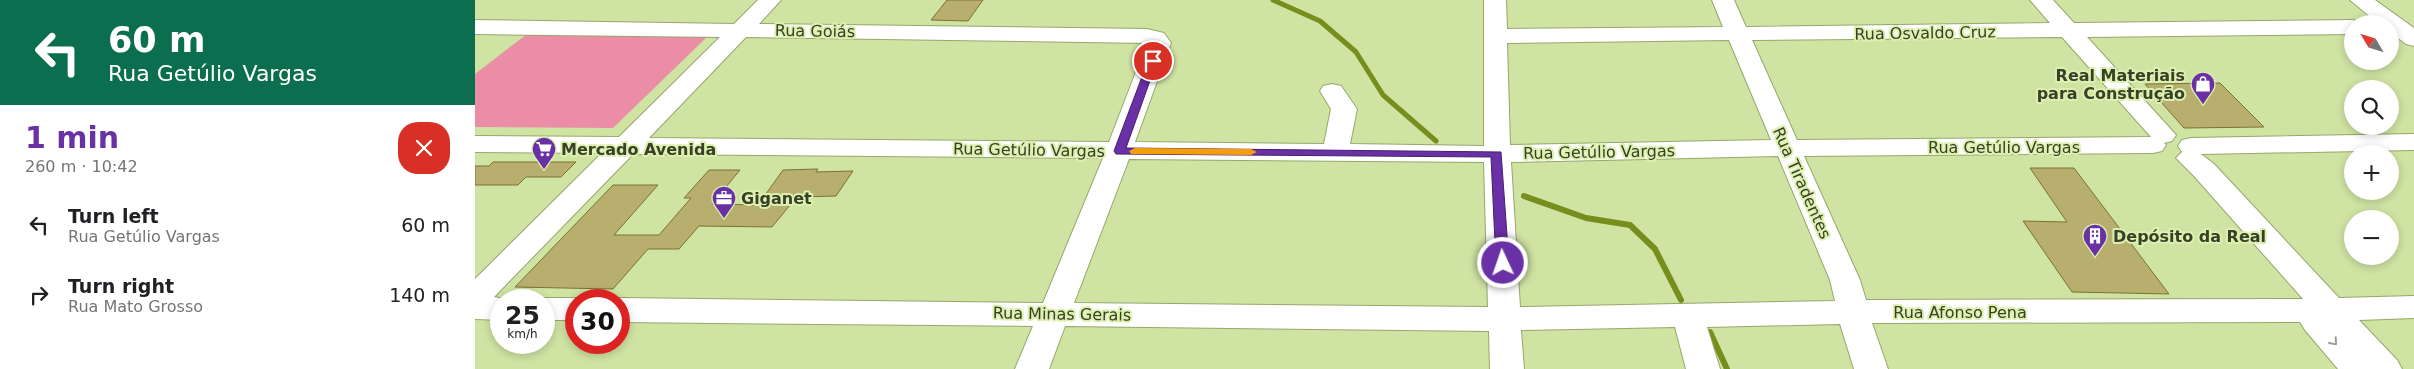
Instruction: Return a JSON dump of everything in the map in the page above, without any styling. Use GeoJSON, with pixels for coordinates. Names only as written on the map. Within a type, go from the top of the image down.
{"type":"FeatureCollection","features":[{"type":"Feature","properties":{"kind":"street"},"geometry":{"type":"LineString","coordinates":[[475,298],[770,0]]}},
{"type":"Feature","properties":{"kind":"street"},"geometry":{"type":"LineString","coordinates":[[1495,0],[1497,36],[1497,154],[1507,369]]}},
{"type":"Feature","properties":{"kind":"street","name":"Rua Tiradentes"},"geometry":{"type":"LineString","coordinates":[[1723,0],[1845,280],[1862,346],[1871,369]]}},
{"type":"Feature","properties":{"kind":"street"},"geometry":{"type":"LineString","coordinates":[[2041,0],[2175,149],[2184,171],[2319,310],[2385,369]]}},
{"type":"Feature","properties":{"kind":"street"},"geometry":{"type":"LineString","coordinates":[[2361,0],[2404,30]]}},
{"type":"Feature","properties":{"kind":"street","name":"Rua Goiás"},"geometry":{"type":"LineString","coordinates":[[475,27],[1147,36],[1156,38],[1159,43],[1119,151]]}},
{"type":"Feature","properties":{"kind":"street","name":"Rua Osvaldo Cruz"},"geometry":{"type":"LineString","coordinates":[[1497,36],[1738,35],[2344,27]]}},
{"type":"Feature","properties":{"kind":"street"},"geometry":{"type":"LineString","coordinates":[[1333,91],[1343,109],[1335,153]]}},
{"type":"Feature","properties":{"kind":"street","name":"Rua Getúlio Vargas"},"geometry":{"type":"LineString","coordinates":[[475,144],[1497,154],[1787,148],[2175,149],[2414,142]]}},
{"type":"Feature","properties":{"kind":"street"},"geometry":{"type":"LineString","coordinates":[[1032,369],[1119,151]]}},
{"type":"Feature","properties":{"kind":"street","name":"Rua Afonso Pena"},"geometry":{"type":"LineString","coordinates":[[1506,319],[1853,312],[2319,310],[2414,307]]}},
{"type":"Feature","properties":{"kind":"street"},"geometry":{"type":"LineString","coordinates":[[475,308],[490,308]]}},
{"type":"Feature","properties":{"kind":"street","name":"Rua Minas Gerais"},"geometry":{"type":"LineString","coordinates":[[630,310],[1506,319]]}},
{"type":"Feature","properties":{"kind":"street"},"geometry":{"type":"LineString","coordinates":[[2319,310],[2358,369]]}},
{"type":"Feature","properties":{"kind":"street"},"geometry":{"type":"LineString","coordinates":[[1688,315],[1703,369]]}},
{"type":"Feature","properties":{"kind":"shaded area"},"geometry":{"type":"Polygon","coordinates":[[[527,34],[709,35],[613,128],[475,127],[475,74],[527,34]]]}},
{"type":"Feature","properties":{"kind":"building"},"geometry":{"type":"Polygon","coordinates":[[[947,0],[983,0],[968,21],[931,20],[947,0]]]}},
{"type":"Feature","properties":{"kind":"building","name":"Real Materiais para Construção"},"geometry":{"type":"Polygon","coordinates":[[[2220,83],[2264,127],[2184,128],[2145,84],[2220,83]]]}},
{"type":"Feature","properties":{"kind":"building"},"geometry":{"type":"Polygon","coordinates":[[[493,162],[576,162],[561,177],[526,177],[518,185],[475,185],[475,166],[489,166],[493,162]]]}},
{"type":"Feature","properties":{"kind":"building","name":"Depósito da Real"},"geometry":{"type":"Polygon","coordinates":[[[2030,168],[2074,168],[2169,294],[2072,292],[2023,221],[2067,222],[2030,168]]]}},
{"type":"Feature","properties":{"kind":"building"},"geometry":{"type":"Polygon","coordinates":[[[818,169],[816,172],[853,171],[836,196],[799,197],[795,199],[772,227],[699,226],[679,249],[648,249],[613,289],[515,287],[613,185],[658,185],[614,235],[659,235],[691,198],[684,198],[709,170],[740,170],[712,204],[758,205],[783,170],[818,169]]]}},
{"type":"Feature","properties":{"kind":"waterway"},"geometry":{"type":"LineString","coordinates":[[1273,0],[1320,21],[1356,52],[1383,95],[1436,141]]}},
{"type":"Feature","properties":{"kind":"waterway"},"geometry":{"type":"LineString","coordinates":[[1524,196],[1586,218],[1630,225],[1655,249],[1681,300]]}},
{"type":"Feature","properties":{"kind":"waterway"},"geometry":{"type":"LineString","coordinates":[[1710,332],[1727,369]]}},
{"type":"Feature","properties":{"kind":"slow traffic"},"geometry":{"type":"LineString","coordinates":[[1135,151],[1251,152]]}},
{"type":"Feature","properties":{"kind":"place","name":"Real Materiais para Construção"},"geometry":{"type":"Point","coordinates":[2203,105]}},
{"type":"Feature","properties":{"kind":"place","name":"Mercado Avenida"},"geometry":{"type":"Point","coordinates":[544,170]}},
{"type":"Feature","properties":{"kind":"place","name":"Giganet"},"geometry":{"type":"Point","coordinates":[724,219]}},
{"type":"Feature","properties":{"kind":"place","name":"Depósito da Real"},"geometry":{"type":"Point","coordinates":[2095,257]}},
{"type":"Feature","properties":{"kind":"route"},"geometry":{"type":"LineString","coordinates":[[1153,61],[1119,151],[1497,154],[1503,263]]}}]}
